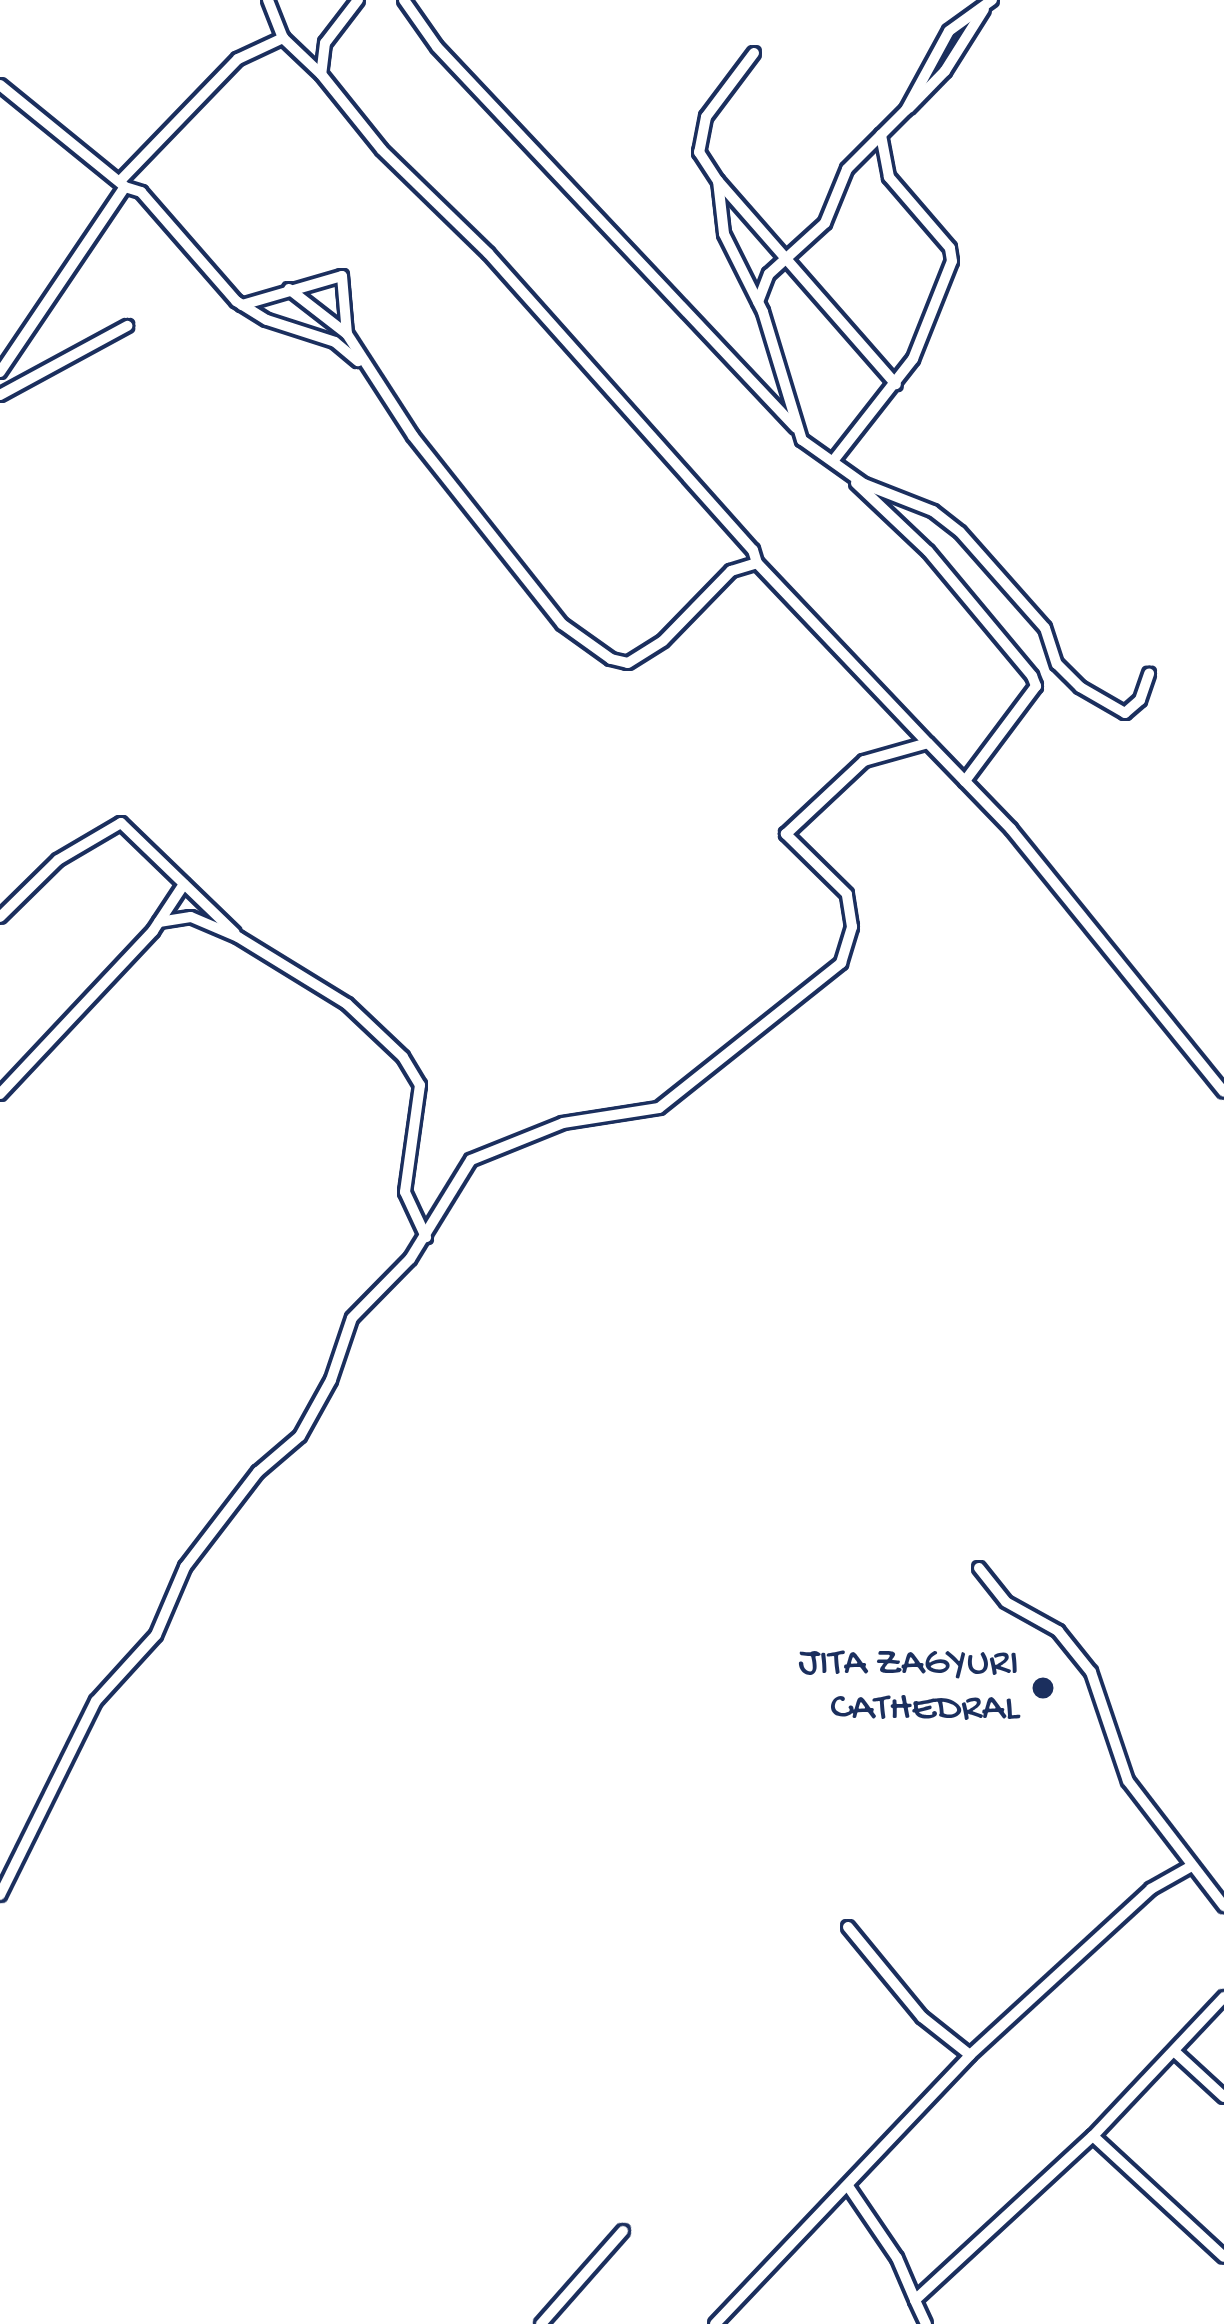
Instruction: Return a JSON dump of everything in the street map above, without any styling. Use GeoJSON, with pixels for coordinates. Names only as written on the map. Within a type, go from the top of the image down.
{"type":"FeatureCollection","features":[{"type":"Feature","properties":{"kind":"street"},"geometry":{"type":"LineString","coordinates":[[268,0],[283,38],[321,74],[382,150],[488,253],[753,550],[757,563],[964,781],[1224,1093]]}},
{"type":"Feature","properties":{"kind":"street"},"geometry":{"type":"LineString","coordinates":[[321,74],[326,44],[358,0]]}},
{"type":"Feature","properties":{"kind":"street"},"geometry":{"type":"LineString","coordinates":[[404,0],[453,64],[798,430],[848,472],[960,532],[1045,628],[1057,664],[1117,712],[1133,709],[1149,674]]}},
{"type":"Feature","properties":{"kind":"street"},"geometry":{"type":"LineString","coordinates":[[758,302],[769,274],[825,223],[847,169],[945,71],[989,3]]}},
{"type":"Feature","properties":{"kind":"street"},"geometry":{"type":"LineString","coordinates":[[907,110],[938,46],[989,3]]}},
{"type":"Feature","properties":{"kind":"street"},"geometry":{"type":"LineString","coordinates":[[0,372],[123,184],[238,59],[283,38]]}},
{"type":"Feature","properties":{"kind":"street"},"geometry":{"type":"LineString","coordinates":[[754,53],[700,138],[699,152],[718,181],[896,384]]}},
{"type":"Feature","properties":{"kind":"street"},"geometry":{"type":"LineString","coordinates":[[0,85],[123,184],[141,192],[242,305],[335,343],[366,367]]}},
{"type":"Feature","properties":{"kind":"street"},"geometry":{"type":"LineString","coordinates":[[833,461],[896,384],[929,327],[952,261],[950,248],[889,177],[881,135]]}},
{"type":"Feature","properties":{"kind":"street"},"geometry":{"type":"LineString","coordinates":[[718,181],[724,234],[758,302],[798,430]]}},
{"type":"Feature","properties":{"kind":"street"},"geometry":{"type":"LineString","coordinates":[[242,305],[342,275],[347,334]]}},
{"type":"Feature","properties":{"kind":"street"},"geometry":{"type":"LineString","coordinates":[[289,289],[347,334],[366,367],[562,624],[611,659],[628,663],[663,641],[731,571],[757,563]]}},
{"type":"Feature","properties":{"kind":"street"},"geometry":{"type":"LineString","coordinates":[[0,395],[127,326]]}},
{"type":"Feature","properties":{"kind":"street"},"geometry":{"type":"LineString","coordinates":[[848,472],[928,551],[1036,686],[964,781]]}},
{"type":"Feature","properties":{"kind":"street"},"geometry":{"type":"LineString","coordinates":[[0,1895],[96,1701],[157,1635],[185,1567],[308,1423],[352,1318],[426,1237],[478,1155],[563,1123],[659,1108],[829,974],[851,927],[847,894],[786,834],[864,761],[895,746],[928,743]]}},
{"type":"Feature","properties":{"kind":"street"},"geometry":{"type":"LineString","coordinates":[[0,917],[58,860],[121,823],[238,937]]}},
{"type":"Feature","properties":{"kind":"street"},"geometry":{"type":"LineString","coordinates":[[0,1094],[159,922],[184,884]]}},
{"type":"Feature","properties":{"kind":"street"},"geometry":{"type":"LineString","coordinates":[[159,922],[190,917],[238,937],[346,1004],[412,1070],[420,1085],[405,1192],[426,1237]]}},
{"type":"Feature","properties":{"kind":"street"},"geometry":{"type":"LineString","coordinates":[[979,1568],[1006,1602],[1058,1631],[1091,1672],[1122,1769],[1190,1867],[1224,1906]]}},
{"type":"Feature","properties":{"kind":"street"},"geometry":{"type":"LineString","coordinates":[[715,2324],[970,2055],[1151,1889],[1190,1867]]}},
{"type":"Feature","properties":{"kind":"street"},"geometry":{"type":"LineString","coordinates":[[848,1927],[922,2017],[970,2055]]}},
{"type":"Feature","properties":{"kind":"street"},"geometry":{"type":"LineString","coordinates":[[915,2300],[1093,2136],[1224,1997]]}},
{"type":"Feature","properties":{"kind":"street"},"geometry":{"type":"LineString","coordinates":[[1174,2051],[1224,2097]]}},
{"type":"Feature","properties":{"kind":"street"},"geometry":{"type":"LineString","coordinates":[[1093,2136],[1224,2257]]}},
{"type":"Feature","properties":{"kind":"street"},"geometry":{"type":"LineString","coordinates":[[848,2186],[897,2258],[926,2324]]}},
{"type":"Feature","properties":{"kind":"street"},"geometry":{"type":"LineString","coordinates":[[541,2324],[623,2231]]}},
{"type":"Feature","properties":{"kind":"place","name":"JITA ZAGYURI CATHEDRAL"},"geometry":{"type":"Point","coordinates":[1043,1688]}}]}
